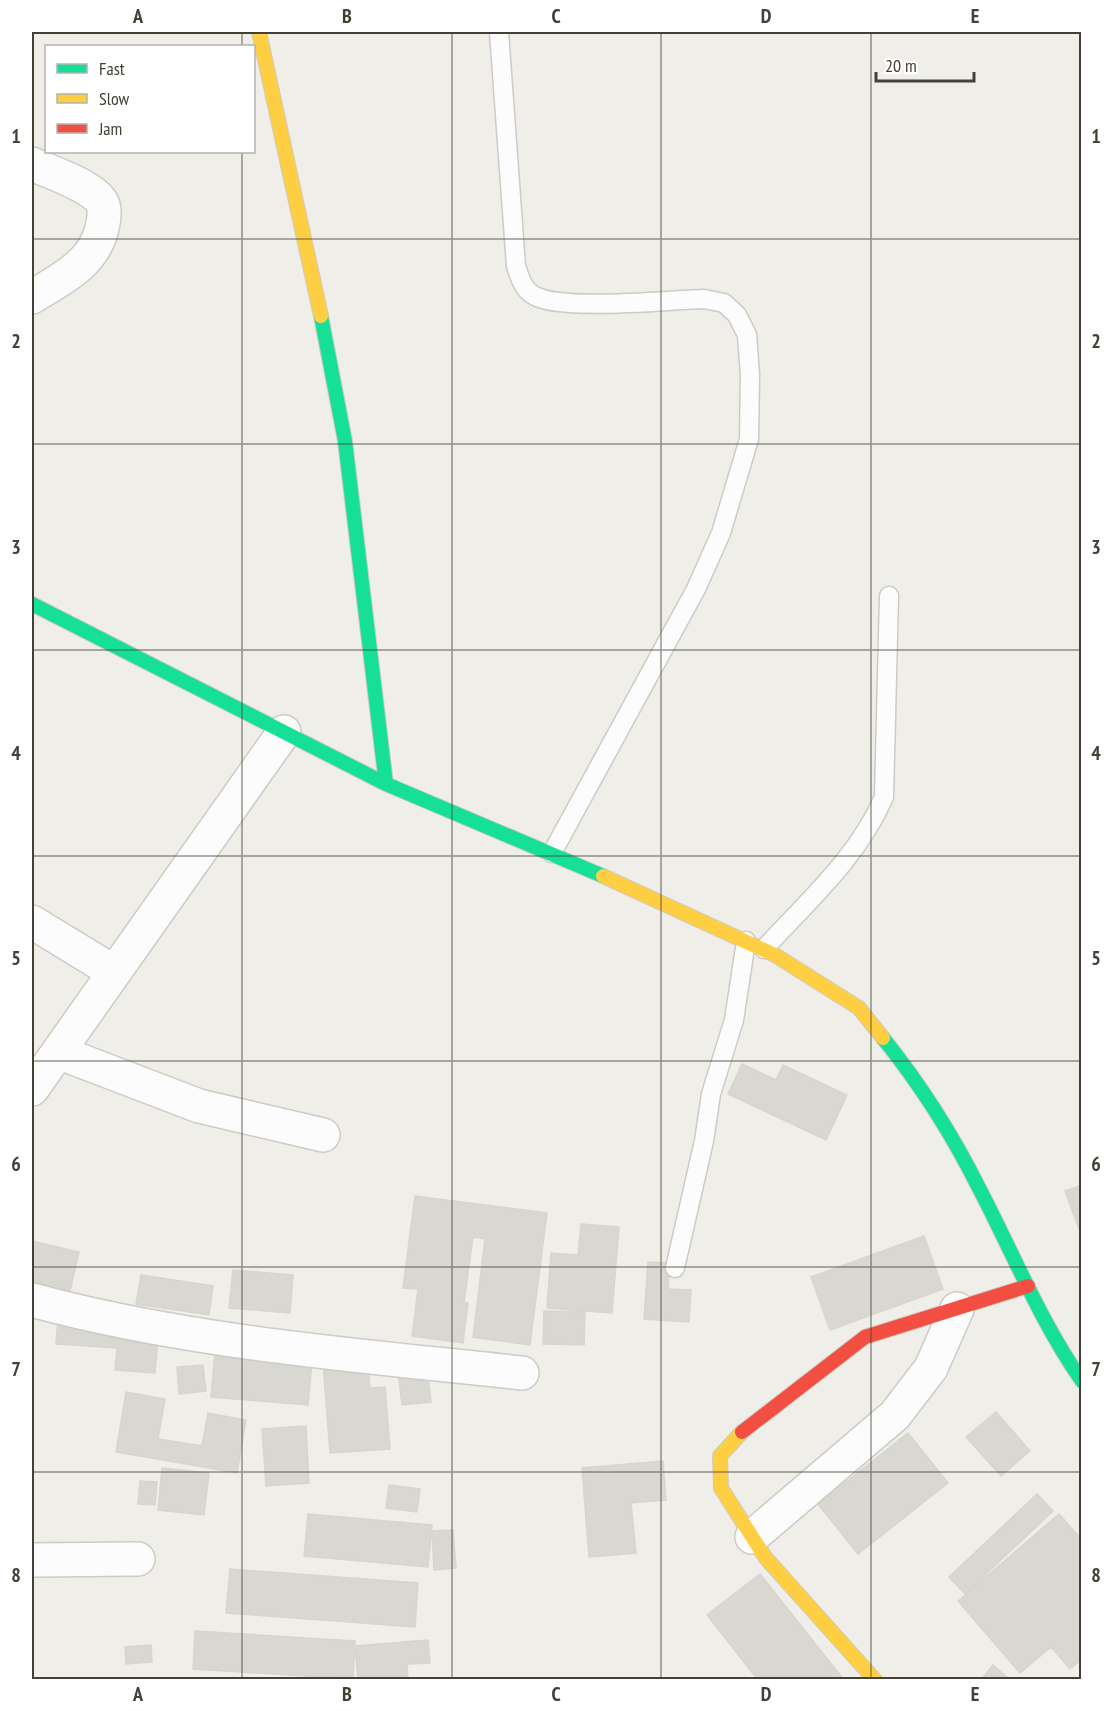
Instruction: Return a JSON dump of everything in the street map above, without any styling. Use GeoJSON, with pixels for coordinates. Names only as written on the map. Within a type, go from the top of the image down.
{"type":"FeatureCollection","features":[{"type":"Feature","properties":{"kind":"street"},"geometry":{"type":"LineString","coordinates":[[259,32],[310,259],[345,441],[386,784]]}},
{"type":"Feature","properties":{"kind":"street"},"geometry":{"type":"LineString","coordinates":[[32,164],[89,190],[102,202],[105,218],[100,240],[89,259],[64,278],[32,297]]}},
{"type":"Feature","properties":{"kind":"street"},"geometry":{"type":"LineString","coordinates":[[32,604],[386,784],[552,853],[764,949],[859,1008],[912,1074],[978,1185],[1059,1348],[1082,1381]]}},
{"type":"Feature","properties":{"kind":"street"},"geometry":{"type":"LineString","coordinates":[[33,1084],[284,732]]}},
{"type":"Feature","properties":{"kind":"street"},"geometry":{"type":"LineString","coordinates":[[32,922],[114,972]]}},
{"type":"Feature","properties":{"kind":"street"},"geometry":{"type":"LineString","coordinates":[[58,1052],[199,1106],[323,1135]]}},
{"type":"Feature","properties":{"kind":"street"},"geometry":{"type":"LineString","coordinates":[[876,1680],[765,1557],[721,1488],[720,1456],[734,1438],[864,1337],[1028,1286]]}},
{"type":"Feature","properties":{"kind":"street"},"geometry":{"type":"LineString","coordinates":[[32,1300],[88,1315],[293,1348],[522,1373]]}},
{"type":"Feature","properties":{"kind":"street"},"geometry":{"type":"LineString","coordinates":[[752,1538],[895,1414],[931,1368],[957,1309]]}},
{"type":"Feature","properties":{"kind":"street"},"geometry":{"type":"LineString","coordinates":[[32,1560],[138,1559]]}},
{"type":"Feature","properties":{"kind":"lane"},"geometry":{"type":"LineString","coordinates":[[499,32],[516,266],[522,285],[534,296],[559,304],[704,299],[724,303],[737,315],[747,335],[750,375],[749,439],[721,533],[696,590],[552,853]]}},
{"type":"Feature","properties":{"kind":"lane"},"geometry":{"type":"LineString","coordinates":[[764,949],[855,848],[874,821],[884,797],[889,596]]}},
{"type":"Feature","properties":{"kind":"lane"},"geometry":{"type":"LineString","coordinates":[[675,1268],[704,1141],[711,1094],[734,1020],[746,941]]}},
{"type":"Feature","properties":{"kind":"building"},"geometry":{"type":"Polygon","coordinates":[[[742,1064],[776,1080],[783,1065],[847,1095],[826,1140],[728,1094],[742,1064]]]}},
{"type":"Feature","properties":{"kind":"building"},"geometry":{"type":"Polygon","coordinates":[[[1082,1185],[1082,1237],[1065,1191],[1082,1185]]]}},
{"type":"Feature","properties":{"kind":"building"},"geometry":{"type":"Polygon","coordinates":[[[415,1196],[547,1213],[530,1345],[473,1337],[485,1239],[473,1237],[464,1303],[468,1303],[463,1343],[412,1336],[418,1289],[403,1288],[415,1196]]]}},
{"type":"Feature","properties":{"kind":"building"},"geometry":{"type":"Polygon","coordinates":[[[581,1224],[619,1227],[612,1313],[547,1308],[551,1253],[578,1255],[581,1224]]]}},
{"type":"Feature","properties":{"kind":"building"},"geometry":{"type":"Polygon","coordinates":[[[924,1236],[943,1289],[830,1330],[811,1277],[924,1236]]]}},
{"type":"Feature","properties":{"kind":"building"},"geometry":{"type":"Polygon","coordinates":[[[32,1241],[79,1252],[70,1291],[32,1282],[32,1241]]]}},
{"type":"Feature","properties":{"kind":"building"},"geometry":{"type":"Polygon","coordinates":[[[648,1262],[670,1263],[668,1289],[691,1290],[689,1322],[644,1319],[648,1262]]]}},
{"type":"Feature","properties":{"kind":"building"},"geometry":{"type":"Polygon","coordinates":[[[233,1270],[293,1275],[290,1313],[229,1308],[233,1270]]]}},
{"type":"Feature","properties":{"kind":"building"},"geometry":{"type":"Polygon","coordinates":[[[141,1275],[213,1286],[209,1315],[136,1304],[141,1275]]]}},
{"type":"Feature","properties":{"kind":"building"},"geometry":{"type":"Polygon","coordinates":[[[59,1307],[160,1314],[155,1373],[115,1370],[117,1348],[56,1344],[59,1307]]]}},
{"type":"Feature","properties":{"kind":"building"},"geometry":{"type":"Polygon","coordinates":[[[544,1311],[585,1312],[584,1345],[543,1344],[544,1311]]]}},
{"type":"Feature","properties":{"kind":"building"},"geometry":{"type":"Polygon","coordinates":[[[216,1341],[313,1350],[308,1405],[211,1397],[216,1341]]]}},
{"type":"Feature","properties":{"kind":"building"},"geometry":{"type":"Polygon","coordinates":[[[425,1352],[431,1402],[402,1405],[398,1372],[425,1352]]]}},
{"type":"Feature","properties":{"kind":"building"},"geometry":{"type":"Polygon","coordinates":[[[368,1359],[370,1388],[385,1387],[390,1449],[330,1453],[323,1363],[368,1359]]]}},
{"type":"Feature","properties":{"kind":"building"},"geometry":{"type":"Polygon","coordinates":[[[203,1365],[206,1391],[179,1394],[177,1367],[203,1365]]]}},
{"type":"Feature","properties":{"kind":"building"},"geometry":{"type":"Polygon","coordinates":[[[126,1392],[165,1399],[158,1439],[202,1446],[208,1413],[246,1420],[237,1473],[116,1452],[126,1392]]]}},
{"type":"Feature","properties":{"kind":"building"},"geometry":{"type":"Polygon","coordinates":[[[996,1412],[1030,1451],[1001,1476],[966,1437],[996,1412]]]}},
{"type":"Feature","properties":{"kind":"building"},"geometry":{"type":"Polygon","coordinates":[[[306,1426],[309,1483],[266,1486],[262,1429],[306,1426]]]}},
{"type":"Feature","properties":{"kind":"building"},"geometry":{"type":"Polygon","coordinates":[[[908,1433],[948,1483],[858,1554],[818,1504],[908,1433]]]}},
{"type":"Feature","properties":{"kind":"building"},"geometry":{"type":"Polygon","coordinates":[[[663,1461],[666,1500],[631,1503],[636,1553],[589,1557],[582,1468],[663,1461]]]}},
{"type":"Feature","properties":{"kind":"building"},"geometry":{"type":"Polygon","coordinates":[[[162,1468],[209,1473],[204,1515],[158,1510],[162,1468]]]}},
{"type":"Feature","properties":{"kind":"building"},"geometry":{"type":"Polygon","coordinates":[[[140,1481],[157,1482],[155,1505],[138,1504],[140,1481]]]}},
{"type":"Feature","properties":{"kind":"building"},"geometry":{"type":"Polygon","coordinates":[[[389,1485],[420,1489],[417,1512],[386,1508],[389,1485]]]}},
{"type":"Feature","properties":{"kind":"building"},"geometry":{"type":"Polygon","coordinates":[[[1037,1494],[1053,1511],[965,1594],[949,1577],[1037,1494]]]}},
{"type":"Feature","properties":{"kind":"building"},"geometry":{"type":"Polygon","coordinates":[[[308,1514],[432,1525],[428,1567],[304,1556],[308,1514]]]}},
{"type":"Feature","properties":{"kind":"building"},"geometry":{"type":"Polygon","coordinates":[[[1059,1514],[1082,1540],[1082,1659],[1070,1669],[1051,1647],[1020,1673],[958,1601],[1059,1514]]]}},
{"type":"Feature","properties":{"kind":"building"},"geometry":{"type":"Polygon","coordinates":[[[453,1530],[456,1568],[434,1570],[432,1531],[453,1530]]]}},
{"type":"Feature","properties":{"kind":"building"},"geometry":{"type":"Polygon","coordinates":[[[230,1569],[418,1583],[415,1627],[226,1613],[230,1569]]]}},
{"type":"Feature","properties":{"kind":"building"},"geometry":{"type":"Polygon","coordinates":[[[760,1574],[844,1680],[758,1680],[707,1615],[760,1574]]]}},
{"type":"Feature","properties":{"kind":"building"},"geometry":{"type":"Polygon","coordinates":[[[195,1631],[355,1641],[353,1679],[193,1669],[195,1631]]]}},
{"type":"Feature","properties":{"kind":"building"},"geometry":{"type":"Polygon","coordinates":[[[428,1640],[430,1663],[407,1664],[408,1680],[358,1680],[355,1646],[428,1640]]]}},
{"type":"Feature","properties":{"kind":"building"},"geometry":{"type":"Polygon","coordinates":[[[151,1645],[152,1662],[126,1664],[125,1647],[151,1645]]]}},
{"type":"Feature","properties":{"kind":"building"},"geometry":{"type":"Polygon","coordinates":[[[993,1665],[1010,1680],[981,1680],[993,1665]]]}},
{"type":"Feature","properties":{"kind":"traffic: fast"},"geometry":{"type":"LineString","coordinates":[[321,316],[345,441],[386,784]]}},
{"type":"Feature","properties":{"kind":"traffic: fast"},"geometry":{"type":"LineString","coordinates":[[32,604],[386,784],[603,876]]}},
{"type":"Feature","properties":{"kind":"traffic: fast"},"geometry":{"type":"LineString","coordinates":[[883,1038],[923,1092],[958,1149],[1040,1311],[1082,1381]]}},
{"type":"Feature","properties":{"kind":"traffic: slow"},"geometry":{"type":"LineString","coordinates":[[259,32],[321,316]]}},
{"type":"Feature","properties":{"kind":"traffic: slow"},"geometry":{"type":"LineString","coordinates":[[603,876],[775,955],[859,1008],[883,1038]]}},
{"type":"Feature","properties":{"kind":"traffic: slow"},"geometry":{"type":"LineString","coordinates":[[742,1432],[720,1456],[721,1488],[765,1557],[875,1680]]}},
{"type":"Feature","properties":{"kind":"traffic: jam"},"geometry":{"type":"LineString","coordinates":[[742,1432],[865,1337],[1028,1286]]}}]}
